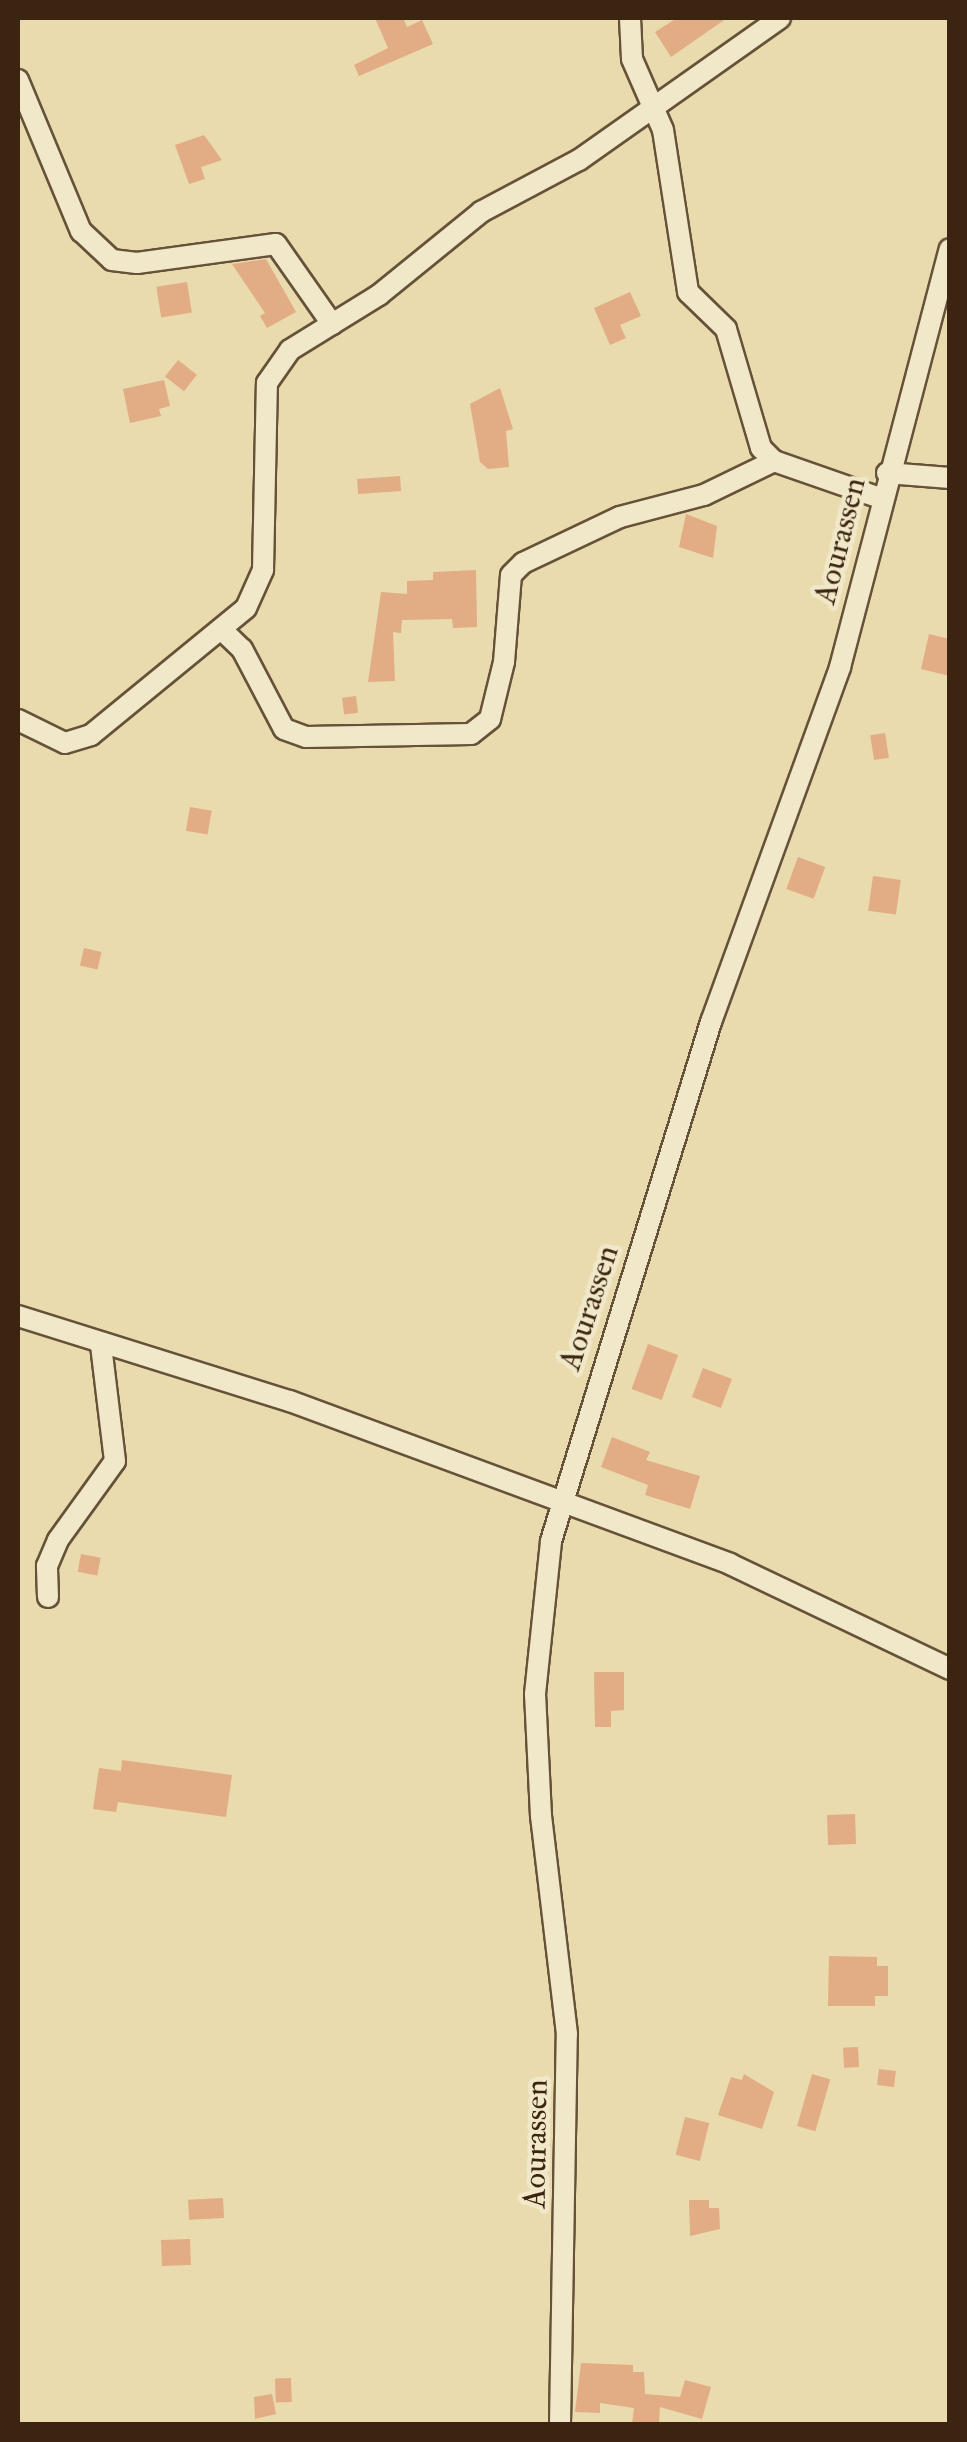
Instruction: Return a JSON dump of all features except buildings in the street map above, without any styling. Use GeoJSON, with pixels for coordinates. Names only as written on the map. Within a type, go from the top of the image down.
{"type":"FeatureCollection","features":[{"type":"Feature","properties":{"kind":"street"},"geometry":{"type":"LineString","coordinates":[[630,18],[632,59],[663,130],[688,292],[726,329],[754,432],[774,460],[880,498]]}},
{"type":"Feature","properties":{"kind":"street"},"geometry":{"type":"LineString","coordinates":[[18,720],[50,738],[74,743],[112,722],[221,629],[260,588],[267,383],[290,350],[380,295],[482,212],[578,160],[780,18]]}},
{"type":"Feature","properties":{"kind":"street"},"geometry":{"type":"LineString","coordinates":[[18,80],[70,209],[96,248],[112,260],[137,263],[276,244],[332,324]]}},
{"type":"Feature","properties":{"kind":"street","name":"Aourassen"},"geometry":{"type":"LineString","coordinates":[[560,2424],[567,2034],[541,1816],[535,1694],[560,1501],[711,1022],[822,726],[880,498],[950,249]]}},
{"type":"Feature","properties":{"kind":"street"},"geometry":{"type":"LineString","coordinates":[[221,629],[242,649],[284,730],[306,737],[471,734],[490,719],[504,662],[511,575],[524,564],[620,517],[704,495],[774,460]]}},
{"type":"Feature","properties":{"kind":"street"},"geometry":{"type":"LineString","coordinates":[[888,473],[950,478]]}},
{"type":"Feature","properties":{"kind":"street"},"geometry":{"type":"LineString","coordinates":[[18,1316],[101,1346],[290,1401],[730,1564],[950,1668]]}},
{"type":"Feature","properties":{"kind":"street"},"geometry":{"type":"LineString","coordinates":[[48,1597],[47,1566],[58,1540],[115,1461],[101,1346]]}}]}
